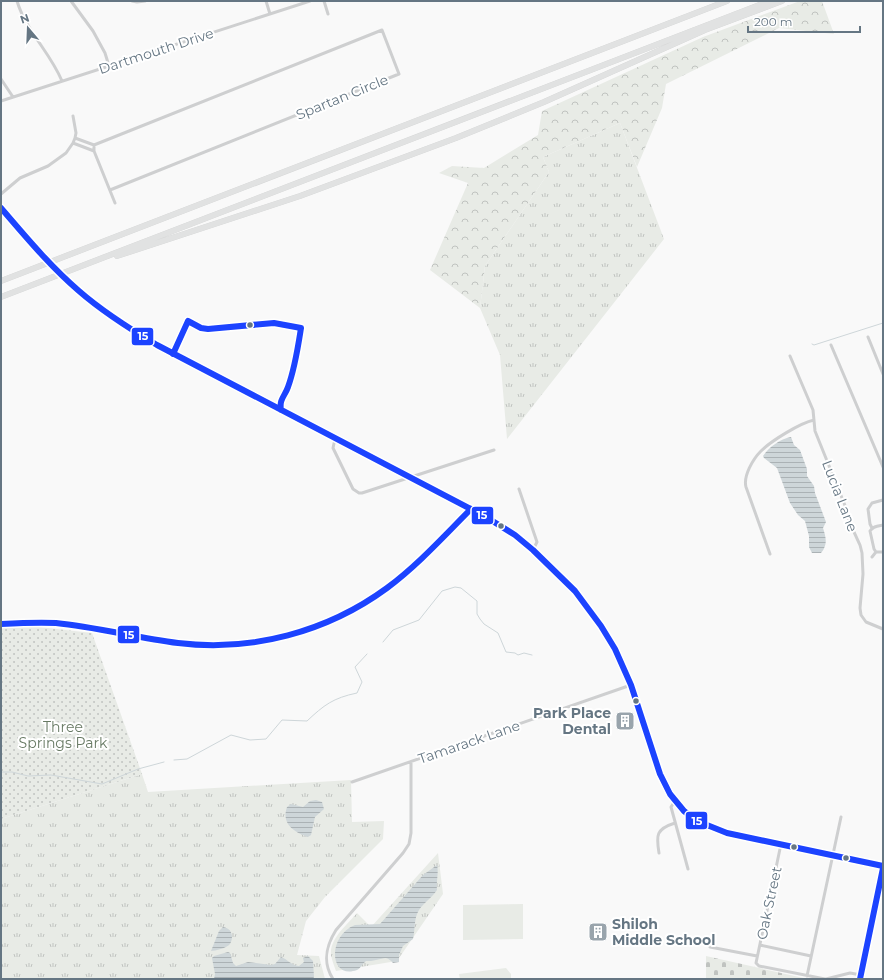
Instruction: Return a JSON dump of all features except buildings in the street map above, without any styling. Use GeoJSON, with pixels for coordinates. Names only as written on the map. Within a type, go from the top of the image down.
{"type":"FeatureCollection","features":[{"type":"Feature","properties":{"kind":"highway"},"geometry":{"type":"LineString","coordinates":[[1,281],[727,1]]}},
{"type":"Feature","properties":{"kind":"highway"},"geometry":{"type":"LineString","coordinates":[[1,297],[770,1]]}},
{"type":"Feature","properties":{"kind":"highway"},"geometry":{"type":"LineString","coordinates":[[90,264],[163,242],[378,168],[544,102],[705,30],[782,1]]}},
{"type":"Feature","properties":{"kind":"main road"},"geometry":{"type":"LineString","coordinates":[[1,208],[41,254],[68,280],[98,306],[157,346],[486,517],[515,535],[533,550],[575,591],[597,620],[615,649],[631,684],[662,780],[675,801],[688,814],[710,827],[727,832],[883,867],[861,977]]}},
{"type":"Feature","properties":{"kind":"main road"},"geometry":{"type":"LineString","coordinates":[[1,624],[51,623],[180,643],[215,645],[248,644],[289,636],[335,619],[361,605],[386,588],[410,569],[471,509]]}},
{"type":"Feature","properties":{"kind":"street"},"geometry":{"type":"LineString","coordinates":[[17,1],[28,27],[57,67],[62,81]]}},
{"type":"Feature","properties":{"kind":"street"},"geometry":{"type":"LineString","coordinates":[[71,1],[93,31],[105,53],[109,66]]}},
{"type":"Feature","properties":{"kind":"street"},"geometry":{"type":"LineString","coordinates":[[132,1],[145,1]]}},
{"type":"Feature","properties":{"kind":"street"},"geometry":{"type":"LineString","coordinates":[[266,1],[270,14]]}},
{"type":"Feature","properties":{"kind":"street","name":"Dartmouth Drive"},"geometry":{"type":"LineString","coordinates":[[1,101],[310,1]]}},
{"type":"Feature","properties":{"kind":"street"},"geometry":{"type":"LineString","coordinates":[[324,1],[328,14]]}},
{"type":"Feature","properties":{"kind":"street","name":"Spartan Circle"},"geometry":{"type":"LineString","coordinates":[[94,145],[382,30],[399,74],[110,190]]}},
{"type":"Feature","properties":{"kind":"street"},"geometry":{"type":"LineString","coordinates":[[1,79],[13,96]]}},
{"type":"Feature","properties":{"kind":"street"},"geometry":{"type":"LineString","coordinates":[[1,194],[20,178],[54,162],[66,153],[73,143],[76,133],[73,116]]}},
{"type":"Feature","properties":{"kind":"street"},"geometry":{"type":"LineString","coordinates":[[75,138],[94,145],[94,151],[115,203]]}},
{"type":"Feature","properties":{"kind":"street"},"geometry":{"type":"LineString","coordinates":[[73,143],[94,151]]}},
{"type":"Feature","properties":{"kind":"street"},"geometry":{"type":"LineString","coordinates":[[868,337],[883,374]]}},
{"type":"Feature","properties":{"kind":"street"},"geometry":{"type":"LineString","coordinates":[[831,345],[883,467]]}},
{"type":"Feature","properties":{"kind":"street","name":"Lucia Lane"},"geometry":{"type":"LineString","coordinates":[[790,356],[813,410],[815,431],[846,508],[849,521],[860,545],[863,574],[860,608],[861,615],[866,622],[883,629]]}},
{"type":"Feature","properties":{"kind":"street"},"geometry":{"type":"LineString","coordinates":[[770,554],[746,487],[746,477],[760,452],[780,437],[808,421],[814,420]]}},
{"type":"Feature","properties":{"kind":"street"},"geometry":{"type":"LineString","coordinates":[[335,439],[333,448],[353,489],[356,492],[362,493],[494,450]]}},
{"type":"Feature","properties":{"kind":"street"},"geometry":{"type":"LineString","coordinates":[[519,489],[537,542],[533,550]]}},
{"type":"Feature","properties":{"kind":"street"},"geometry":{"type":"LineString","coordinates":[[876,552],[870,531],[872,528],[868,509],[872,503],[883,500]]}},
{"type":"Feature","properties":{"kind":"street"},"geometry":{"type":"LineString","coordinates":[[872,528],[883,525]]}},
{"type":"Feature","properties":{"kind":"street"},"geometry":{"type":"LineString","coordinates":[[876,552],[883,552]]}},
{"type":"Feature","properties":{"kind":"street"},"geometry":{"type":"LineString","coordinates":[[872,557],[876,552]]}},
{"type":"Feature","properties":{"kind":"street","name":"Tamarack Lane"},"geometry":{"type":"LineString","coordinates":[[352,782],[631,684]]}},
{"type":"Feature","properties":{"kind":"street"},"geometry":{"type":"LineString","coordinates":[[333,979],[327,966],[326,954],[330,941],[336,930],[403,854],[409,844],[411,833],[411,762]]}},
{"type":"Feature","properties":{"kind":"street"},"geometry":{"type":"LineString","coordinates":[[675,801],[671,807],[688,869]]}},
{"type":"Feature","properties":{"kind":"street"},"geometry":{"type":"LineString","coordinates":[[841,816],[806,976],[826,979],[850,973],[861,977]]}},
{"type":"Feature","properties":{"kind":"street"},"geometry":{"type":"LineString","coordinates":[[659,853],[657,840],[660,830],[666,825],[675,822]]}},
{"type":"Feature","properties":{"kind":"street","name":"Oak Street"},"geometry":{"type":"LineString","coordinates":[[781,844],[756,962],[759,966],[806,976]]}},
{"type":"Feature","properties":{"kind":"street"},"geometry":{"type":"LineString","coordinates":[[760,945],[811,956]]}},
{"type":"Feature","properties":{"kind":"street"},"geometry":{"type":"LineString","coordinates":[[710,947],[757,956]]}},
{"type":"Feature","properties":{"kind":"green space"},"geometry":{"type":"Polygon","coordinates":[[[800,1],[822,1],[834,34],[779,28],[666,84],[662,108],[637,167],[620,123],[543,157],[549,172],[485,266],[480,308],[430,270],[468,183],[439,173],[452,166],[484,168],[538,135],[542,111],[703,37],[800,1]]]}},
{"type":"Feature","properties":{"kind":"green space"},"geometry":{"type":"Polygon","coordinates":[[[620,123],[664,239],[507,439],[500,355],[480,308],[485,266],[549,172],[543,157],[620,123]]]}},
{"type":"Feature","properties":{"kind":"green space","name":"Three Springs Park"},"geometry":{"type":"Polygon","coordinates":[[[30,626],[92,633],[142,774],[1,819],[1,627],[30,626]]]}},
{"type":"Feature","properties":{"kind":"green space"},"geometry":{"type":"Polygon","coordinates":[[[142,774],[148,792],[351,780],[352,822],[384,821],[383,839],[325,897],[306,921],[297,955],[319,956],[325,979],[1,979],[1,819],[142,774]]]}},
{"type":"Feature","properties":{"kind":"green space"},"geometry":{"type":"Polygon","coordinates":[[[438,853],[443,894],[397,961],[336,971],[331,957],[331,949],[333,943],[344,927],[357,913],[371,927],[438,853]]]}},
{"type":"Feature","properties":{"kind":"green space"},"geometry":{"type":"Polygon","coordinates":[[[523,904],[523,939],[463,940],[463,905],[523,904]]]}},
{"type":"Feature","properties":{"kind":"green space"},"geometry":{"type":"Polygon","coordinates":[[[706,956],[808,979],[706,979],[706,956]]]}},
{"type":"Feature","properties":{"kind":"green space"},"geometry":{"type":"Polygon","coordinates":[[[506,968],[511,974],[511,979],[460,979],[459,974],[506,968]]]}},
{"type":"Feature","properties":{"kind":"shaded area"},"geometry":{"type":"Polygon","coordinates":[[[791,437],[794,445],[800,450],[807,469],[807,476],[814,486],[815,493],[826,522],[823,528],[826,544],[821,553],[812,553],[809,547],[809,536],[805,521],[798,515],[790,503],[777,468],[763,456],[775,444],[791,437]]]}},
{"type":"Feature","properties":{"kind":"shaded area"},"geometry":{"type":"Polygon","coordinates":[[[316,800],[322,802],[324,809],[315,817],[311,835],[308,837],[298,833],[287,823],[287,807],[291,804],[303,807],[310,801],[316,800]]]}},
{"type":"Feature","properties":{"kind":"shaded area"},"geometry":{"type":"Polygon","coordinates":[[[437,865],[437,890],[419,910],[415,920],[413,939],[403,946],[399,955],[399,962],[393,963],[385,958],[374,961],[366,961],[357,970],[348,971],[341,969],[337,963],[335,955],[336,947],[340,938],[346,931],[355,925],[380,924],[423,875],[437,865]]]}},
{"type":"Feature","properties":{"kind":"shaded area"},"geometry":{"type":"Polygon","coordinates":[[[223,927],[228,929],[231,933],[232,939],[230,944],[224,948],[211,951],[219,931],[223,927]]]}},
{"type":"Feature","properties":{"kind":"shaded area"},"geometry":{"type":"Polygon","coordinates":[[[228,952],[230,953],[233,963],[236,966],[248,962],[271,965],[275,964],[281,957],[299,966],[304,962],[303,958],[308,956],[313,961],[314,977],[313,979],[214,979],[215,974],[212,958],[228,952]]]}},
{"type":"Feature","properties":{"kind":"waterway"},"geometry":{"type":"LineString","coordinates":[[812,344],[814,345],[883,323]]}},
{"type":"Feature","properties":{"kind":"waterway"},"geometry":{"type":"LineString","coordinates":[[383,642],[393,630],[419,620],[442,591],[455,587],[461,588],[477,601],[477,614],[484,624],[498,633],[506,652],[515,653],[518,655],[524,653],[532,655]]}},
{"type":"Feature","properties":{"kind":"waterway"},"geometry":{"type":"LineString","coordinates":[[174,760],[187,759],[231,735],[250,740],[266,739],[282,720],[307,721],[329,703],[341,697],[357,693],[362,682],[355,667],[367,654]]}},
{"type":"Feature","properties":{"kind":"waterway"},"geometry":{"type":"LineString","coordinates":[[1,772],[12,772],[28,776],[51,775],[102,784],[138,769],[164,762]]}},
{"type":"Feature","properties":{"kind":"transit line","name":"15"},"geometry":{"type":"LineString","coordinates":[[1,208],[58,272],[98,306],[127,326],[157,345],[486,517],[515,535],[533,550],[575,591],[601,626],[615,649],[631,685],[660,774],[670,794],[684,811],[697,821],[727,833],[883,866]]}},
{"type":"Feature","properties":{"kind":"transit line","name":"15"},"geometry":{"type":"LineString","coordinates":[[188,321],[201,328],[208,329],[274,323],[301,328]]}},
{"type":"Feature","properties":{"kind":"transit line","name":"15"},"geometry":{"type":"LineString","coordinates":[[173,354],[188,321]]}},
{"type":"Feature","properties":{"kind":"transit line","name":"15"},"geometry":{"type":"LineString","coordinates":[[281,410],[282,400],[288,387],[294,365],[301,328]]}},
{"type":"Feature","properties":{"kind":"transit line","name":"15"},"geometry":{"type":"LineString","coordinates":[[1,624],[56,623],[163,641],[206,645],[261,641],[288,635],[314,627],[339,616],[364,603],[387,588],[420,560],[471,509]]}},
{"type":"Feature","properties":{"kind":"transit line","name":"15"},"geometry":{"type":"LineString","coordinates":[[860,979],[883,868]]}},
{"type":"Feature","properties":{"kind":"place","name":"Park Place Dental"},"geometry":{"type":"Point","coordinates":[625,721]}},
{"type":"Feature","properties":{"kind":"place","name":"Shiloh Middle School"},"geometry":{"type":"Point","coordinates":[598,932]}}]}
